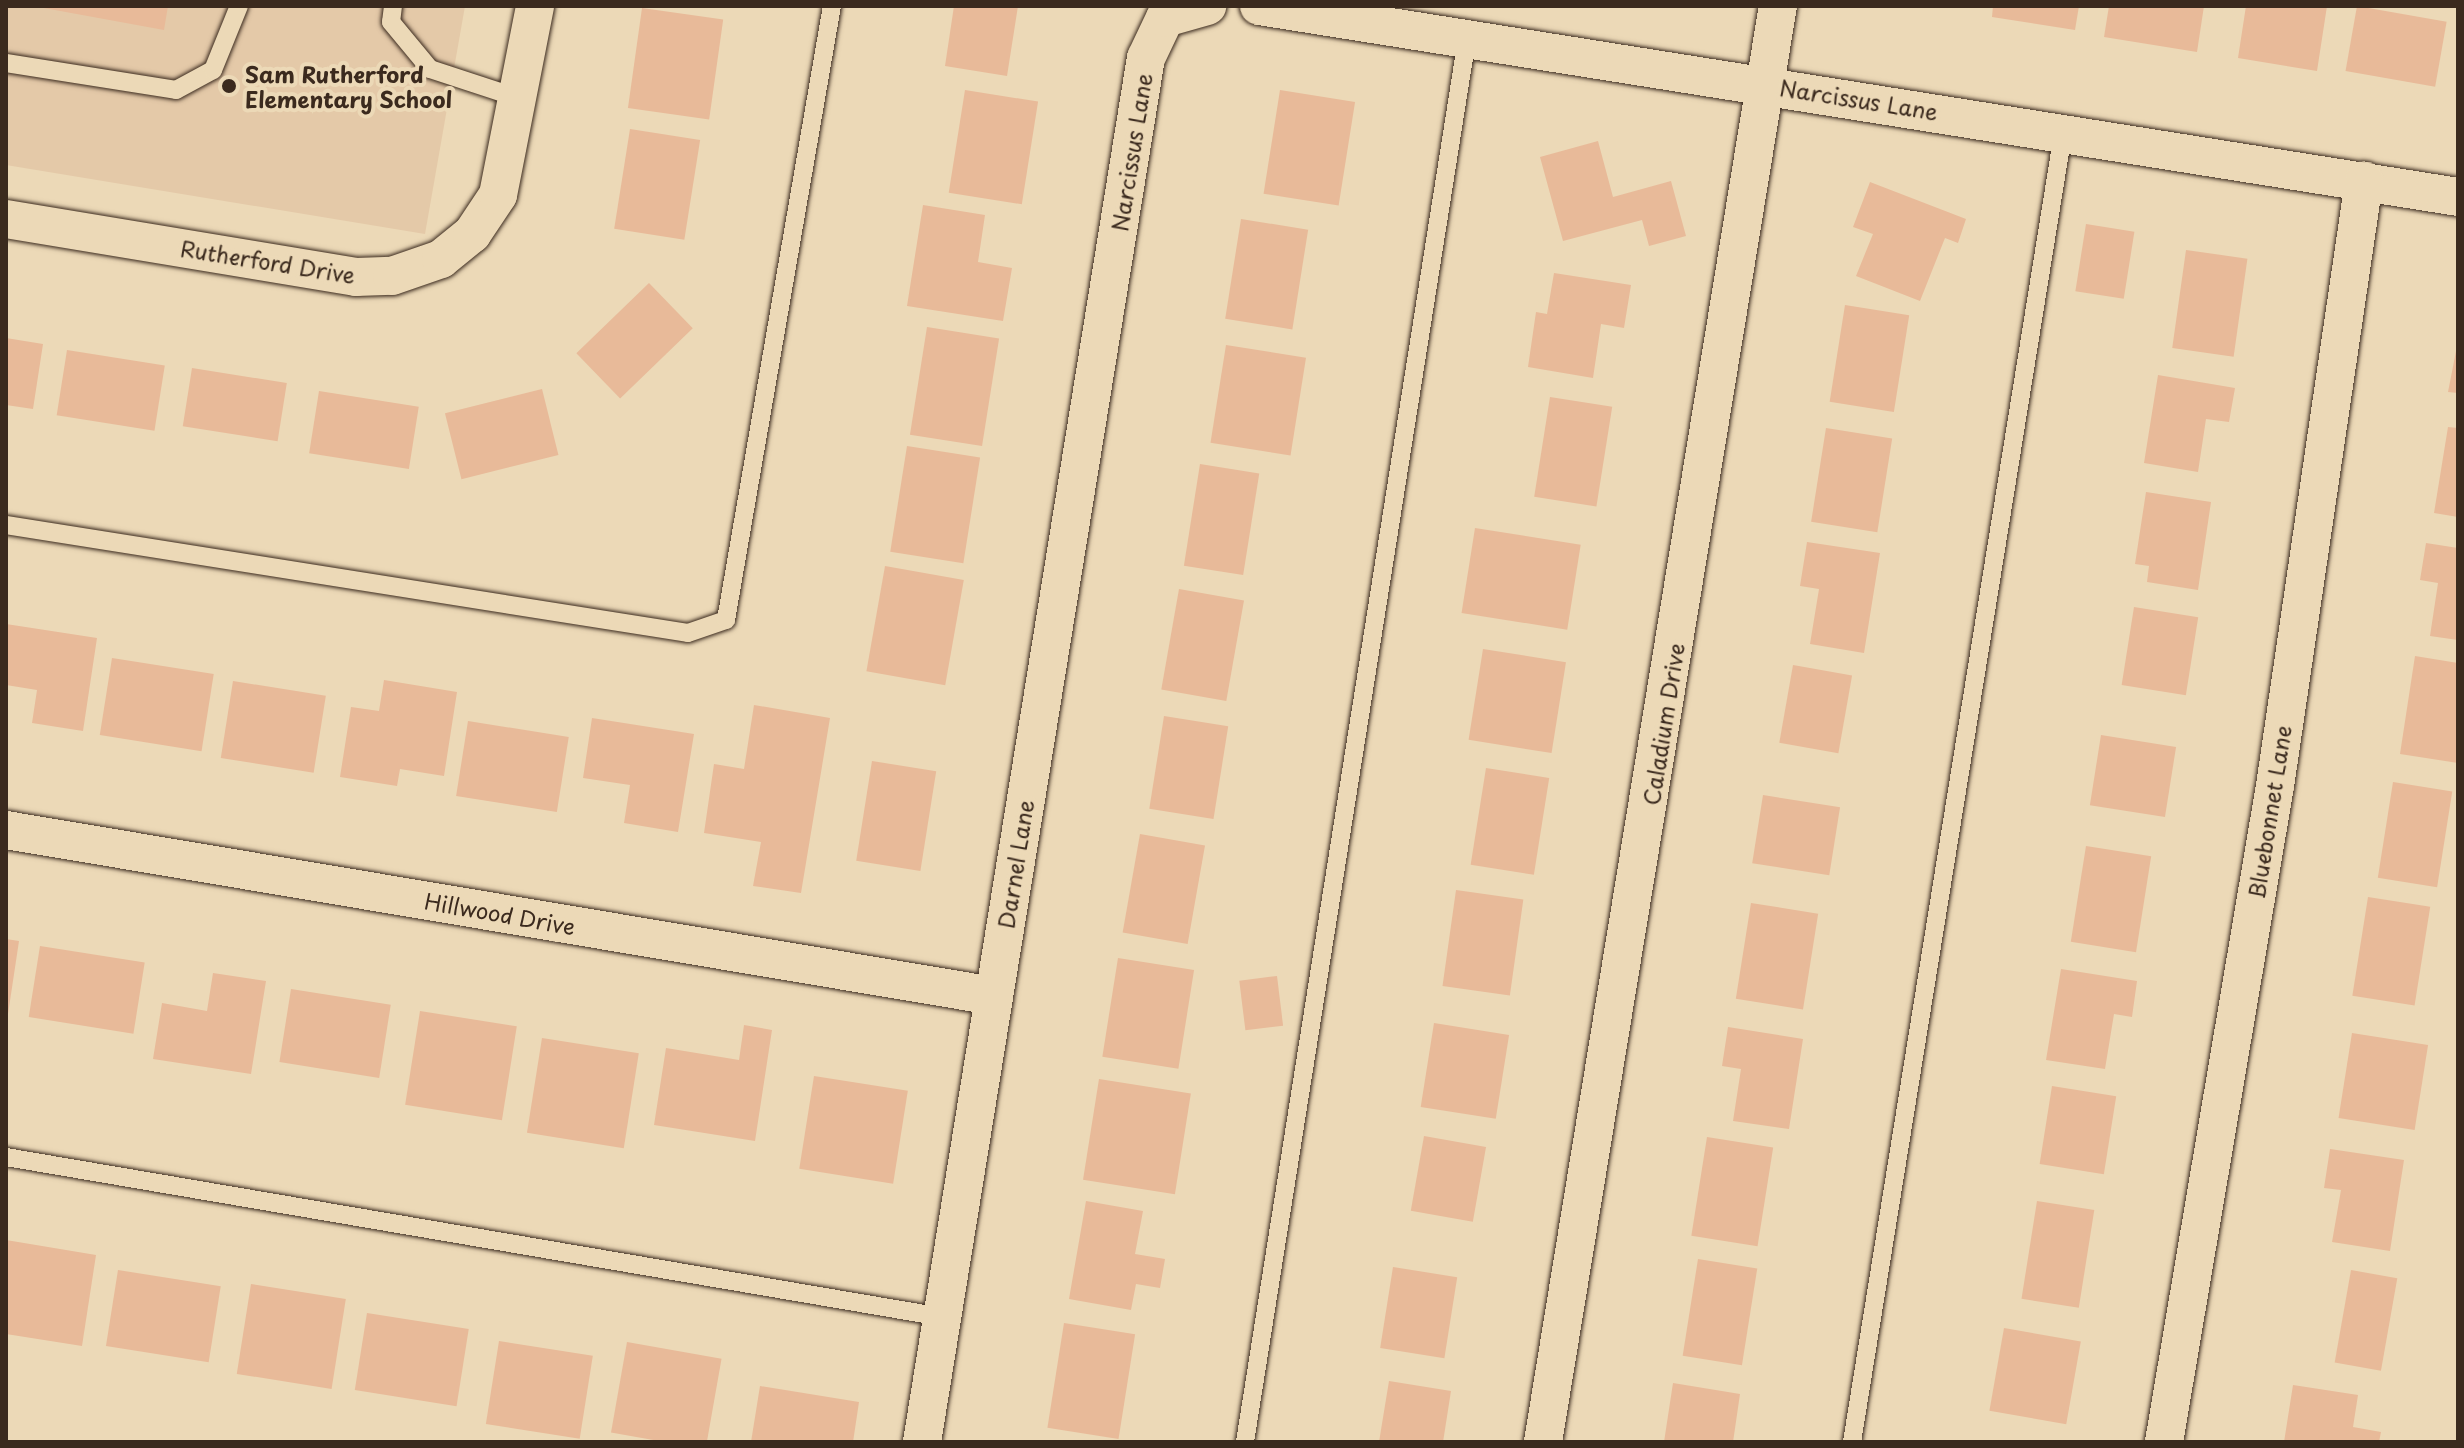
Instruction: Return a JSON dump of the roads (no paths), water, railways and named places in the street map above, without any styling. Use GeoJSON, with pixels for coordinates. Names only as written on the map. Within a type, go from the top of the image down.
{"type":"FeatureCollection","features":[{"type":"Feature","properties":{"kind":"street","name":"Rutherford Drive"},"geometry":{"type":"LineString","coordinates":[[6,219],[356,277],[392,276],[441,259],[472,234],[498,195],[535,6]]}},
{"type":"Feature","properties":{"kind":"street","name":"Narcissus Lane"},"geometry":{"type":"LineString","coordinates":[[1109,286],[1146,58],[1165,18],[1207,6]]}},
{"type":"Feature","properties":{"kind":"street","name":"Narcissus Lane"},"geometry":{"type":"LineString","coordinates":[[1259,6],[1765,84],[2458,197]]}},
{"type":"Feature","properties":{"kind":"street","name":"Caladium Drive"},"geometry":{"type":"LineString","coordinates":[[1543,1442],[1778,6]]}},
{"type":"Feature","properties":{"kind":"street","name":"Bluebonnet Lane"},"geometry":{"type":"LineString","coordinates":[[2164,1442],[2275,786],[2364,181]]}},
{"type":"Feature","properties":{"kind":"street","name":"Darnel Lane"},"geometry":{"type":"LineString","coordinates":[[922,1442],[1109,286]]}},
{"type":"Feature","properties":{"kind":"street","name":"Hillwood Drive"},"geometry":{"type":"LineString","coordinates":[[6,830],[994,996]]}},
{"type":"Feature","properties":{"kind":"lane"},"geometry":{"type":"LineString","coordinates":[[6,63],[176,90],[213,70],[239,6]]}},
{"type":"Feature","properties":{"kind":"lane"},"geometry":{"type":"LineString","coordinates":[[393,6],[391,22],[430,69],[518,98]]}},
{"type":"Feature","properties":{"kind":"lane"},"geometry":{"type":"LineString","coordinates":[[6,525],[688,633],[726,620],[832,6]]}},
{"type":"Feature","properties":{"kind":"lane"},"geometry":{"type":"LineString","coordinates":[[1245,1442],[1467,38]]}},
{"type":"Feature","properties":{"kind":"lane"},"geometry":{"type":"LineString","coordinates":[[1852,1442],[2063,133]]}},
{"type":"Feature","properties":{"kind":"lane"},"geometry":{"type":"LineString","coordinates":[[6,1157],[942,1317]]}},
{"type":"Feature","properties":{"kind":"place","name":"Sam Rutherford Elementary School"},"geometry":{"type":"Point","coordinates":[229,86]}}]}
